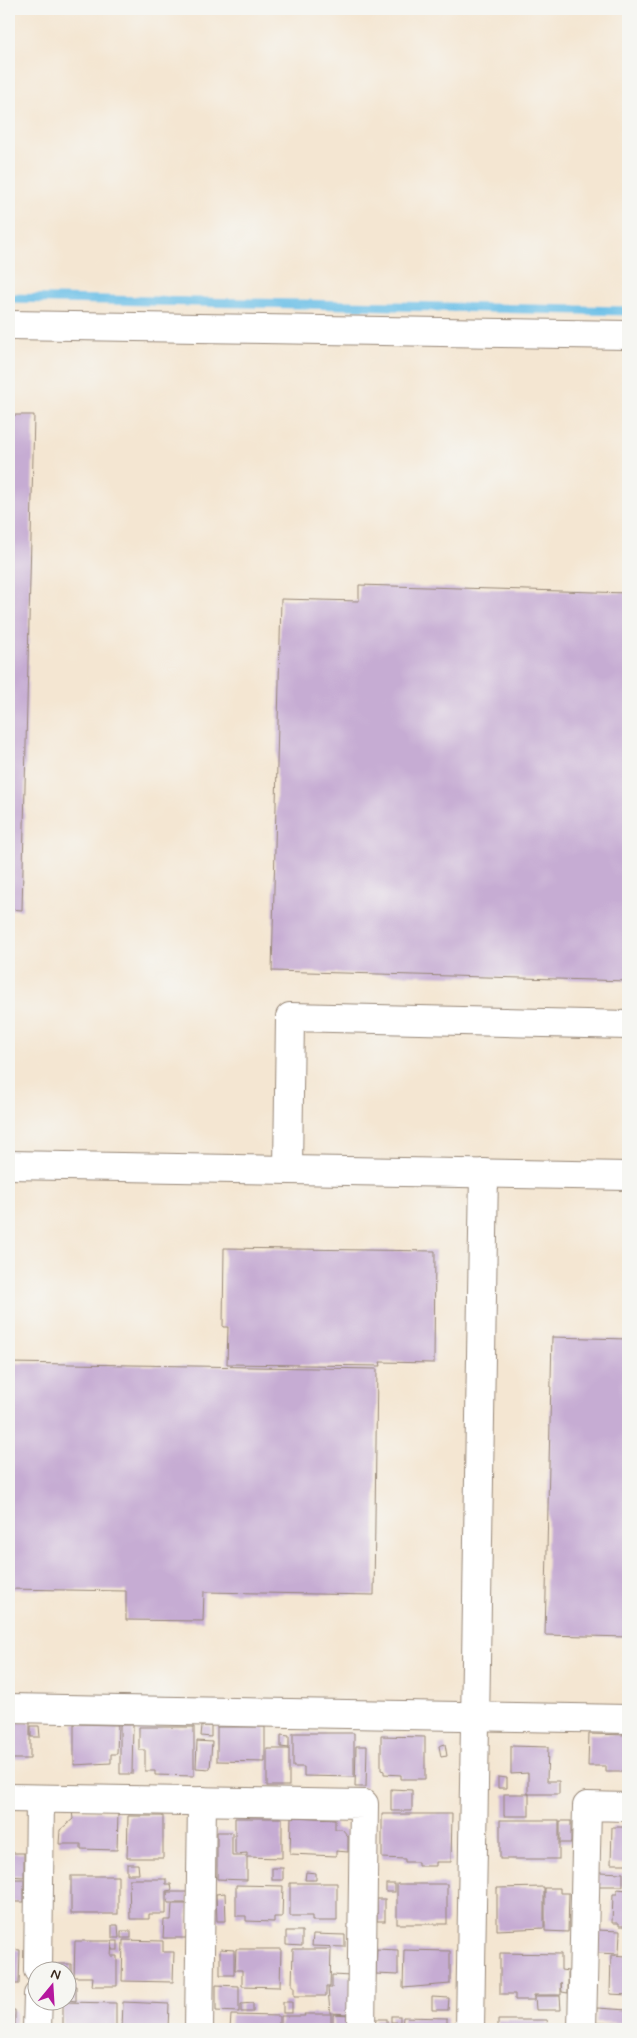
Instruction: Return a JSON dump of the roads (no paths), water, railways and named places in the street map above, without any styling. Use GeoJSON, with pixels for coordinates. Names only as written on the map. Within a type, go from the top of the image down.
{"type":"FeatureCollection","features":[{"type":"Feature","properties":{"kind":"street"},"geometry":{"type":"LineString","coordinates":[[9,325],[628,335]]}},
{"type":"Feature","properties":{"kind":"street"},"geometry":{"type":"LineString","coordinates":[[288,1169],[290,1017],[628,1025]]}},
{"type":"Feature","properties":{"kind":"street"},"geometry":{"type":"LineString","coordinates":[[9,1164],[628,1176]]}},
{"type":"Feature","properties":{"kind":"street"},"geometry":{"type":"LineString","coordinates":[[470,2029],[484,1172]]}},
{"type":"Feature","properties":{"kind":"street"},"geometry":{"type":"LineString","coordinates":[[9,1708],[628,1719]]}},
{"type":"Feature","properties":{"kind":"street"},"geometry":{"type":"LineString","coordinates":[[9,1798],[364,1804],[361,2029]]}},
{"type":"Feature","properties":{"kind":"street"},"geometry":{"type":"LineString","coordinates":[[38,1960],[40,1799]]}},
{"type":"Feature","properties":{"kind":"street"},"geometry":{"type":"LineString","coordinates":[[199,2029],[202,1801]]}},
{"type":"Feature","properties":{"kind":"street"},"geometry":{"type":"LineString","coordinates":[[582,2029],[587,1806],[628,1807]]}},
{"type":"Feature","properties":{"kind":"street"},"geometry":{"type":"LineString","coordinates":[[37,2029],[38,2010]]}},
{"type":"Feature","properties":{"kind":"waterway"},"geometry":{"type":"LineString","coordinates":[[9,298],[628,311]]}}]}
